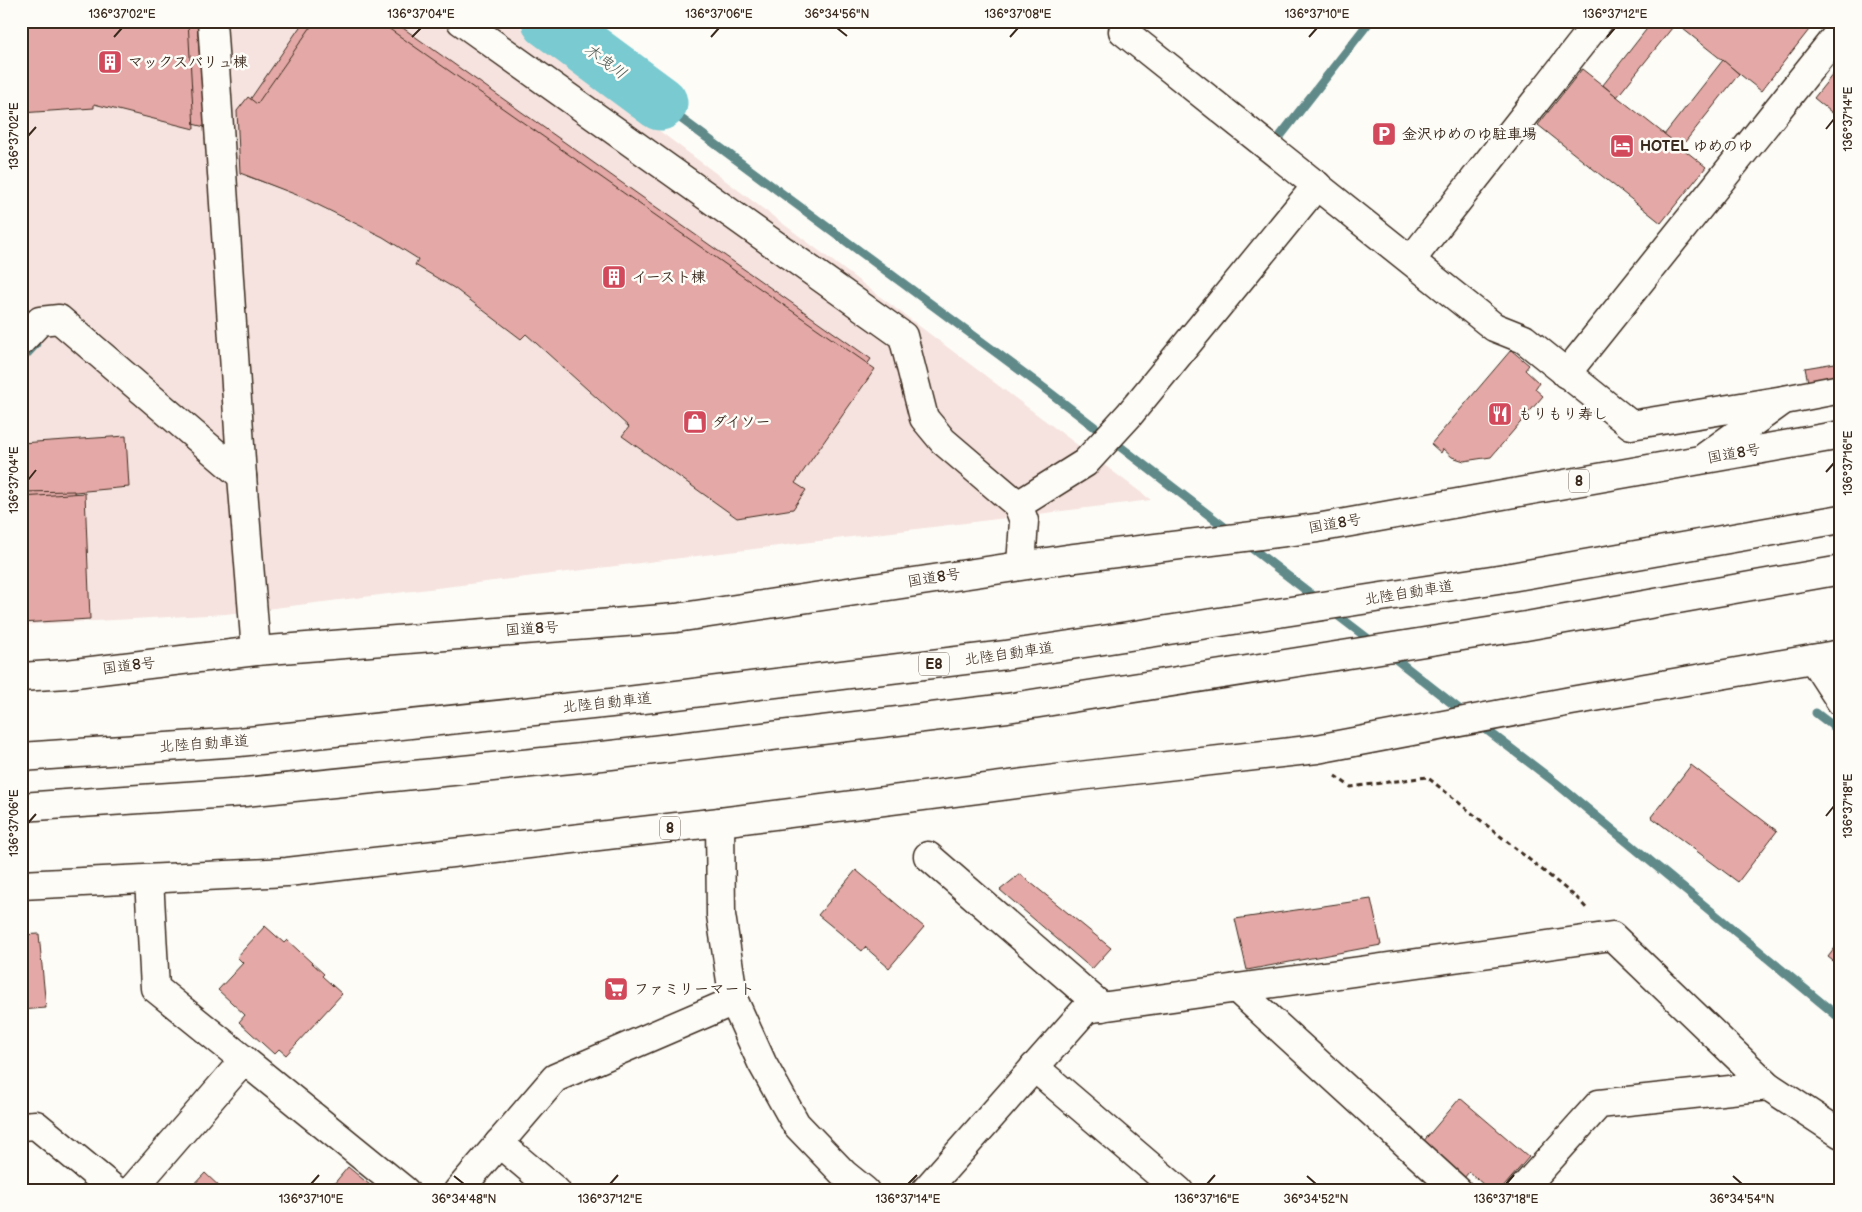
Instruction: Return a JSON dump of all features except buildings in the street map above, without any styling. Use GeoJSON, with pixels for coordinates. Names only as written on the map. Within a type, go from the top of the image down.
{"type":"FeatureCollection","features":[{"type":"Feature","properties":{"kind":"main road"},"geometry":{"type":"LineString","coordinates":[[212,21],[242,476],[256,651]]}},
{"type":"Feature","properties":{"kind":"main road"},"geometry":{"type":"LineString","coordinates":[[462,21],[903,336],[924,418],[943,441],[1018,505],[1024,521],[1021,565]]}},
{"type":"Feature","properties":{"kind":"main road"},"geometry":{"type":"LineString","coordinates":[[1411,260],[1599,21]]}},
{"type":"Feature","properties":{"kind":"main road"},"geometry":{"type":"LineString","coordinates":[[1121,24],[1494,327],[1524,339],[1631,425],[1841,389]]}},
{"type":"Feature","properties":{"kind":"main road"},"geometry":{"type":"LineString","coordinates":[[1566,374],[1841,30]]}},
{"type":"Feature","properties":{"kind":"main road"},"geometry":{"type":"LineString","coordinates":[[1018,505],[1084,463],[1129,415],[1317,185]]}},
{"type":"Feature","properties":{"kind":"main road"},"geometry":{"type":"LineString","coordinates":[[21,341],[40,321],[59,319],[242,476]]}},
{"type":"Feature","properties":{"kind":"main road"},"geometry":{"type":"LineString","coordinates":[[1701,460],[1784,400]]}},
{"type":"Feature","properties":{"kind":"main road","name":"国道8号"},"geometry":{"type":"LineString","coordinates":[[21,677],[68,674],[256,651],[676,618],[1067,558],[1317,528],[1841,435]]}},
{"type":"Feature","properties":{"kind":"main road","name":"北陸自動車道"},"geometry":{"type":"LineString","coordinates":[[21,757],[278,738],[601,704],[1006,655],[1511,577],[1841,519]]}},
{"type":"Feature","properties":{"kind":"main road"},"geometry":{"type":"LineString","coordinates":[[21,807],[245,792],[611,755],[1007,708],[1526,626],[1841,570]]}},
{"type":"Feature","properties":{"kind":"main road","name":"8"},"geometry":{"type":"LineString","coordinates":[[21,885],[287,872],[720,822],[1079,776],[1308,750],[1571,700],[1841,654]]}},
{"type":"Feature","properties":{"kind":"main road"},"geometry":{"type":"LineString","coordinates":[[1813,659],[1841,702]]}},
{"type":"Feature","properties":{"kind":"main road"},"geometry":{"type":"LineString","coordinates":[[720,822],[721,915],[734,1001],[762,1063],[796,1124],[844,1174],[865,1191]]}},
{"type":"Feature","properties":{"kind":"main road"},"geometry":{"type":"LineString","coordinates":[[928,856],[1102,1007]]}},
{"type":"Feature","properties":{"kind":"main road"},"geometry":{"type":"LineString","coordinates":[[149,879],[155,988],[405,1191]]}},
{"type":"Feature","properties":{"kind":"main road"},"geometry":{"type":"LineString","coordinates":[[925,1191],[1086,1009],[1612,936],[1768,1086],[1841,1134]]}},
{"type":"Feature","properties":{"kind":"main road"},"geometry":{"type":"LineString","coordinates":[[1236,988],[1458,1191]]}},
{"type":"Feature","properties":{"kind":"main road"},"geometry":{"type":"LineString","coordinates":[[458,1191],[555,1078],[734,1001]]}},
{"type":"Feature","properties":{"kind":"main road"},"geometry":{"type":"LineString","coordinates":[[131,1191],[244,1060]]}},
{"type":"Feature","properties":{"kind":"main road"},"geometry":{"type":"LineString","coordinates":[[1034,1067],[1179,1191]]}},
{"type":"Feature","properties":{"kind":"main road"},"geometry":{"type":"LineString","coordinates":[[1522,1191],[1599,1104],[1768,1086]]}},
{"type":"Feature","properties":{"kind":"main road"},"geometry":{"type":"LineString","coordinates":[[21,1126],[36,1125],[116,1191]]}},
{"type":"Feature","properties":{"kind":"main road"},"geometry":{"type":"LineString","coordinates":[[499,1143],[556,1191]]}},
{"type":"Feature","properties":{"kind":"path"},"geometry":{"type":"LineString","coordinates":[[1308,750],[1351,787],[1427,777],[1577,898],[1612,936]]}},
{"type":"Feature","properties":{"kind":"shaded area"},"geometry":{"type":"Polygon","coordinates":[[[21,21],[513,21],[1151,500],[226,614],[21,625],[21,21]]]}},
{"type":"Feature","properties":{"kind":"waterway","name":"木曳川"},"geometry":{"type":"LineString","coordinates":[[549,21],[660,103]]}},
{"type":"Feature","properties":{"kind":"waterway"},"geometry":{"type":"LineString","coordinates":[[1281,135],[1370,21]]}},
{"type":"Feature","properties":{"kind":"waterway"},"geometry":{"type":"LineString","coordinates":[[660,103],[1040,385],[1231,532]]}},
{"type":"Feature","properties":{"kind":"waterway"},"geometry":{"type":"LineString","coordinates":[[21,360],[36,344]]}},
{"type":"Feature","properties":{"kind":"waterway"},"geometry":{"type":"LineString","coordinates":[[1245,543],[1320,601]]}},
{"type":"Feature","properties":{"kind":"waterway"},"geometry":{"type":"LineString","coordinates":[[1332,611],[1375,644]]}},
{"type":"Feature","properties":{"kind":"waterway"},"geometry":{"type":"LineString","coordinates":[[1388,653],[1468,716]]}},
{"type":"Feature","properties":{"kind":"waterway"},"geometry":{"type":"LineString","coordinates":[[1816,713],[1841,732]]}},
{"type":"Feature","properties":{"kind":"waterway"},"geometry":{"type":"LineString","coordinates":[[1479,724],[1556,783],[1841,1019]]}},
{"type":"Feature","properties":{"kind":"place","name":"マックスバリュ棟"},"geometry":{"type":"Point","coordinates":[110,62]}},
{"type":"Feature","properties":{"kind":"place","name":"金沢ゆめのゆ駐車場"},"geometry":{"type":"Point","coordinates":[1384,134]}},
{"type":"Feature","properties":{"kind":"place","name":"HOTEL ゆめのゆ"},"geometry":{"type":"Point","coordinates":[1622,146]}},
{"type":"Feature","properties":{"kind":"place","name":"イースト棟"},"geometry":{"type":"Point","coordinates":[614,277]}},
{"type":"Feature","properties":{"kind":"place","name":"もりもり寿し"},"geometry":{"type":"Point","coordinates":[1500,414]}},
{"type":"Feature","properties":{"kind":"place","name":"ダイソー"},"geometry":{"type":"Point","coordinates":[695,422]}},
{"type":"Feature","properties":{"kind":"place","name":"ファミリーマート"},"geometry":{"type":"Point","coordinates":[616,989]}}]}
